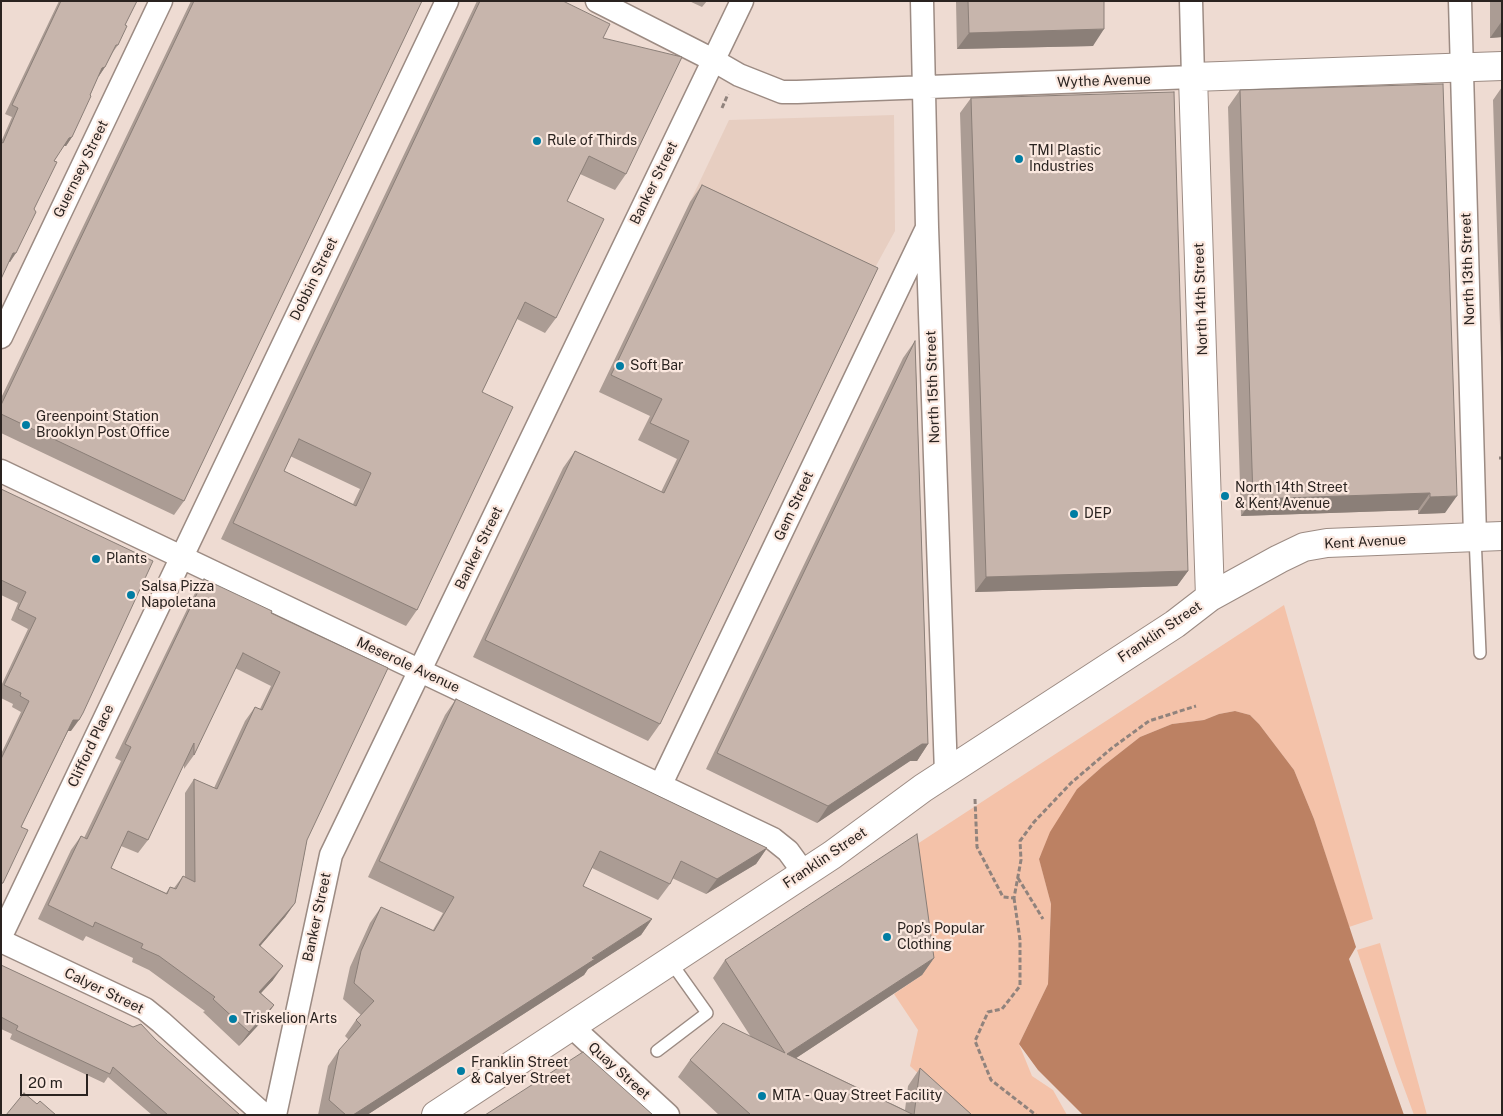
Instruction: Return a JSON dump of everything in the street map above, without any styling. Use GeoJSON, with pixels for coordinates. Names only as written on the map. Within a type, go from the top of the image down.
{"type":"FeatureCollection","features":[{"type":"Feature","properties":{"kind":"main road","name":"Wythe Avenue"},"geometry":{"type":"LineString","coordinates":[[1193,76],[1502,66]]}},
{"type":"Feature","properties":{"kind":"main road","name":"North 14th Street"},"geometry":{"type":"LineString","coordinates":[[1193,76],[1210,597]]}},
{"type":"Feature","properties":{"kind":"main road","name":"Kent Avenue"},"geometry":{"type":"LineString","coordinates":[[1210,597],[1288,554],[1312,545],[1336,542],[1502,536]]}},
{"type":"Feature","properties":{"kind":"main road","name":"Franklin Street"},"geometry":{"type":"LineString","coordinates":[[436,1115],[832,855],[923,788],[1175,624],[1210,597]]}},
{"type":"Feature","properties":{"kind":"street","name":"Guernsey Street"},"geometry":{"type":"LineString","coordinates":[[1,337],[161,1]]}},
{"type":"Feature","properties":{"kind":"street","name":"Dobbin Street"},"geometry":{"type":"LineString","coordinates":[[182,557],[447,1]]}},
{"type":"Feature","properties":{"kind":"street","name":"Wythe Avenue"},"geometry":{"type":"LineString","coordinates":[[597,1],[739,74],[782,92],[1166,79],[1193,76]]}},
{"type":"Feature","properties":{"kind":"street","name":"Banker Street"},"geometry":{"type":"LineString","coordinates":[[275,1115],[328,865],[742,1]]}},
{"type":"Feature","properties":{"kind":"street","name":"North 15th Street"},"geometry":{"type":"LineString","coordinates":[[922,1],[927,227],[946,773]]}},
{"type":"Feature","properties":{"kind":"street","name":"North 14th Street"},"geometry":{"type":"LineString","coordinates":[[1191,1],[1193,76]]}},
{"type":"Feature","properties":{"kind":"street","name":"North 13th Street"},"geometry":{"type":"LineString","coordinates":[[1460,1],[1475,536]]}},
{"type":"Feature","properties":{"kind":"street","name":"Gem Street"},"geometry":{"type":"LineString","coordinates":[[660,786],[927,227]]}},
{"type":"Feature","properties":{"kind":"street","name":"Meserole Avenue"},"geometry":{"type":"LineString","coordinates":[[1,471],[773,839],[788,851],[804,873]]}},
{"type":"Feature","properties":{"kind":"street","name":"Clifford Place"},"geometry":{"type":"LineString","coordinates":[[1,936],[182,557]]}},
{"type":"Feature","properties":{"kind":"street","name":"Calyer Street"},"geometry":{"type":"LineString","coordinates":[[1,942],[145,1010],[168,1028],[264,1115]]}},
{"type":"Feature","properties":{"kind":"street","name":"Quay Street"},"geometry":{"type":"LineString","coordinates":[[571,1026],[668,1115]]}},
{"type":"Feature","properties":{"kind":"lane"},"geometry":{"type":"LineString","coordinates":[[1475,536],[1480,654]]}},
{"type":"Feature","properties":{"kind":"lane"},"geometry":{"type":"LineString","coordinates":[[657,1051],[707,1013],[670,961]]}},
{"type":"Feature","properties":{"kind":"path"},"geometry":{"type":"LineString","coordinates":[[722,108],[730,92]]}},
{"type":"Feature","properties":{"kind":"path"},"geometry":{"type":"LineString","coordinates":[[1036,1115],[991,1080],[976,1041],[988,1012],[1002,1009],[1020,986],[1020,940],[1014,898],[1021,860],[1020,841],[1034,822],[1071,783],[1112,748],[1149,721],[1196,706]]}},
{"type":"Feature","properties":{"kind":"path"},"geometry":{"type":"LineString","coordinates":[[975,799],[977,847],[1003,897],[1014,898]]}},
{"type":"Feature","properties":{"kind":"path"},"geometry":{"type":"LineString","coordinates":[[1018,878],[1043,919]]}},
{"type":"Feature","properties":{"kind":"shaded area"},"geometry":{"type":"Polygon","coordinates":[[[894,115],[895,231],[865,286],[690,202],[729,120],[894,115]]]}},
{"type":"Feature","properties":{"kind":"shaded area"},"geometry":{"type":"Polygon","coordinates":[[[1284,605],[1373,919],[1349,927],[1314,819],[1294,770],[1250,715],[1235,711],[1219,714],[1204,720],[1172,724],[1140,737],[1077,789],[1039,858],[1051,904],[1048,984],[1019,1044],[1032,1076],[1053,1090],[1067,1115],[964,1115],[910,1066],[918,1030],[894,994],[922,975],[905,852],[1284,605]]]}},
{"type":"Feature","properties":{"kind":"shaded area"},"geometry":{"type":"Polygon","coordinates":[[[1235,711],[1250,715],[1259,724],[1294,770],[1314,819],[1356,947],[1349,959],[1404,1115],[1083,1115],[1038,1070],[1019,1044],[1048,984],[1051,904],[1039,859],[1050,832],[1077,789],[1140,737],[1172,724],[1204,720],[1219,714],[1235,711]]]}},
{"type":"Feature","properties":{"kind":"shaded area"},"geometry":{"type":"Polygon","coordinates":[[[1380,943],[1427,1115],[1414,1115],[1357,950],[1380,943]]]}},
{"type":"Feature","properties":{"kind":"building"},"geometry":{"type":"Polygon","coordinates":[[[61,1],[137,1],[125,25],[127,26],[118,45],[116,45],[105,67],[102,68],[72,137],[69,138],[54,161],[57,162],[34,209],[36,212],[1,279],[1,142],[3,143],[18,108],[12,105],[61,1]]]}},
{"type":"Feature","properties":{"kind":"building"},"geometry":{"type":"Polygon","coordinates":[[[194,1],[422,1],[184,501],[1,414],[1,405],[194,1]]]}},
{"type":"Feature","properties":{"kind":"building"},"geometry":{"type":"Polygon","coordinates":[[[480,1],[563,1],[610,24],[603,38],[682,57],[626,174],[589,156],[567,201],[604,219],[556,318],[525,302],[482,392],[513,407],[417,610],[233,523],[480,1]],[[299,439],[284,471],[356,506],[371,473],[299,439]]]}},
{"type":"Feature","properties":{"kind":"building"},"geometry":{"type":"Polygon","coordinates":[[[968,1],[1104,1],[1104,29],[969,33],[968,1]]]}},
{"type":"Feature","properties":{"kind":"building"},"geometry":{"type":"Polygon","coordinates":[[[1443,84],[1457,496],[1430,497],[1430,493],[1253,499],[1240,90],[1443,84]]]}},
{"type":"Feature","properties":{"kind":"building"},"geometry":{"type":"Polygon","coordinates":[[[1174,92],[1188,571],[986,577],[971,98],[1174,92]]]}},
{"type":"Feature","properties":{"kind":"building"},"geometry":{"type":"Polygon","coordinates":[[[702,185],[878,268],[660,724],[485,640],[575,451],[664,493],[689,441],[650,423],[662,399],[611,375],[702,185]]]}},
{"type":"Feature","properties":{"kind":"building"},"geometry":{"type":"Polygon","coordinates":[[[915,341],[928,744],[922,744],[828,806],[717,753],[915,341]]]}},
{"type":"Feature","properties":{"kind":"building"},"geometry":{"type":"Polygon","coordinates":[[[1,489],[153,561],[83,713],[79,720],[73,720],[21,827],[28,830],[3,883],[1,883],[1,759],[29,701],[20,696],[21,693],[4,685],[36,618],[18,609],[26,592],[1,580],[1,489]]]}},
{"type":"Feature","properties":{"kind":"building"},"geometry":{"type":"Polygon","coordinates":[[[204,579],[388,668],[307,840],[295,903],[259,945],[283,966],[259,992],[274,1005],[249,1032],[213,999],[215,997],[159,956],[141,948],[143,944],[95,922],[93,927],[48,905],[81,836],[87,839],[131,747],[125,744],[204,579]],[[243,653],[194,755],[194,743],[148,840],[128,831],[111,868],[167,894],[170,887],[176,889],[183,876],[195,882],[194,779],[217,789],[255,707],[262,710],[280,672],[243,653]]]}},
{"type":"Feature","properties":{"kind":"building"},"geometry":{"type":"Polygon","coordinates":[[[456,699],[767,848],[717,879],[681,861],[670,884],[600,851],[583,886],[652,919],[592,958],[595,959],[353,1115],[346,1115],[329,1100],[339,1050],[361,1025],[356,1020],[374,1001],[354,983],[361,951],[381,907],[434,931],[454,897],[379,861],[456,699]]]}},
{"type":"Feature","properties":{"kind":"building"},"geometry":{"type":"Polygon","coordinates":[[[917,834],[934,958],[787,1054],[914,1115],[751,1115],[690,1060],[723,1023],[785,1053],[725,960],[917,834]]]}},
{"type":"Feature","properties":{"kind":"building"},"geometry":{"type":"Polygon","coordinates":[[[1,965],[133,1027],[141,1024],[156,1040],[240,1115],[168,1115],[113,1067],[110,1074],[16,1030],[18,1026],[1,1017],[1,965]]]}},
{"type":"Feature","properties":{"kind":"building"},"geometry":{"type":"Polygon","coordinates":[[[583,1052],[653,1115],[485,1115],[583,1052]]]}},
{"type":"Feature","properties":{"kind":"building"},"geometry":{"type":"Polygon","coordinates":[[[920,1068],[972,1115],[914,1115],[920,1068]]]}},
{"type":"Feature","properties":{"kind":"building"},"geometry":{"type":"Polygon","coordinates":[[[24,1093],[37,1104],[40,1101],[56,1115],[6,1115],[24,1093]]]}},
{"type":"Feature","properties":{"kind":"place","name":"Rule of Thirds"},"geometry":{"type":"Point","coordinates":[537,141]}},
{"type":"Feature","properties":{"kind":"place","name":"TMI Plastic Industries"},"geometry":{"type":"Point","coordinates":[1019,159]}},
{"type":"Feature","properties":{"kind":"place","name":"Soft Bar"},"geometry":{"type":"Point","coordinates":[620,366]}},
{"type":"Feature","properties":{"kind":"place","name":"Greenpoint Station Brooklyn Post Office"},"geometry":{"type":"Point","coordinates":[26,425]}},
{"type":"Feature","properties":{"kind":"place","name":"North 14th Street & Kent Avenue"},"geometry":{"type":"Point","coordinates":[1225,496]}},
{"type":"Feature","properties":{"kind":"place","name":"DEP"},"geometry":{"type":"Point","coordinates":[1074,514]}},
{"type":"Feature","properties":{"kind":"place","name":"Plants"},"geometry":{"type":"Point","coordinates":[96,559]}},
{"type":"Feature","properties":{"kind":"place","name":"Salsa Pizza Napoletana"},"geometry":{"type":"Point","coordinates":[131,595]}},
{"type":"Feature","properties":{"kind":"place","name":"Pop's Popular Clothing"},"geometry":{"type":"Point","coordinates":[887,937]}},
{"type":"Feature","properties":{"kind":"place","name":"Triskelion Arts"},"geometry":{"type":"Point","coordinates":[233,1019]}},
{"type":"Feature","properties":{"kind":"place","name":"Franklin Street & Calyer Street"},"geometry":{"type":"Point","coordinates":[461,1071]}},
{"type":"Feature","properties":{"kind":"place","name":"MTA - Quay Street Facility"},"geometry":{"type":"Point","coordinates":[762,1096]}}]}
